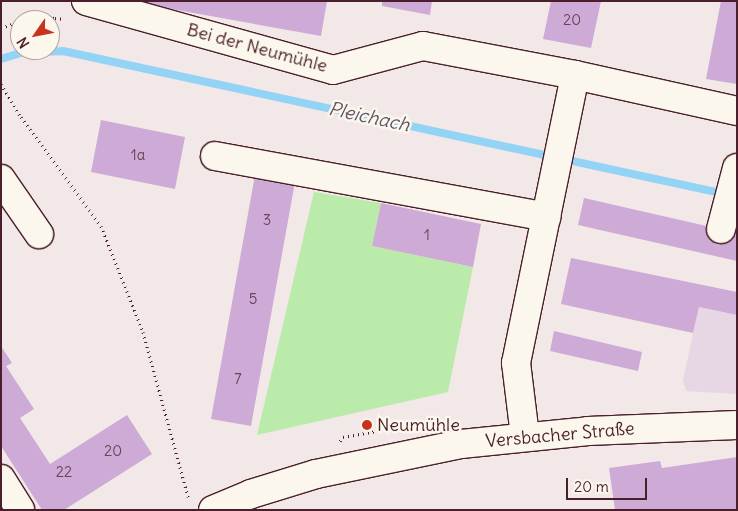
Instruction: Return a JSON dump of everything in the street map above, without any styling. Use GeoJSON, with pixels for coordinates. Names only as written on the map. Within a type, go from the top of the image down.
{"type":"FeatureCollection","features":[{"type":"Feature","properties":{"kind":"street","name":"Bei der Neumühle"},"geometry":{"type":"LineString","coordinates":[[86,1],[333,70],[423,46],[575,75],[737,110]]}},
{"type":"Feature","properties":{"kind":"street"},"geometry":{"type":"LineString","coordinates":[[525,436],[516,364],[575,75]]}},
{"type":"Feature","properties":{"kind":"street"},"geometry":{"type":"LineString","coordinates":[[215,156],[546,217]]}},
{"type":"Feature","properties":{"kind":"street"},"geometry":{"type":"LineString","coordinates":[[721,229],[737,168]]}},
{"type":"Feature","properties":{"kind":"street"},"geometry":{"type":"LineString","coordinates":[[1,179],[39,234]]}},
{"type":"Feature","properties":{"kind":"street","name":"Versbacher Straße"},"geometry":{"type":"LineString","coordinates":[[210,508],[278,484],[372,460],[461,444],[588,430],[737,425]]}},
{"type":"Feature","properties":{"kind":"street"},"geometry":{"type":"LineString","coordinates":[[1,479],[20,510]]}},
{"type":"Feature","properties":{"kind":"path"},"geometry":{"type":"LineString","coordinates":[[1,84],[21,117],[101,226],[210,508]]}},
{"type":"Feature","properties":{"kind":"shaded area"},"geometry":{"type":"Polygon","coordinates":[[[699,307],[737,315],[737,394],[686,391],[683,380],[699,307]]]}},
{"type":"Feature","properties":{"kind":"green space"},"geometry":{"type":"Polygon","coordinates":[[[314,192],[381,203],[372,246],[473,267],[448,392],[257,435],[314,192]]]}},
{"type":"Feature","properties":{"kind":"building"},"geometry":{"type":"Polygon","coordinates":[[[145,1],[327,1],[321,36],[144,4],[145,1]]]}},
{"type":"Feature","properties":{"kind":"building"},"geometry":{"type":"Polygon","coordinates":[[[382,1],[432,1],[430,15],[382,6],[382,1]]]}},
{"type":"Feature","properties":{"kind":"building"},"geometry":{"type":"Polygon","coordinates":[[[551,1],[601,1],[591,48],[543,39],[551,1]]]}},
{"type":"Feature","properties":{"kind":"building"},"geometry":{"type":"Polygon","coordinates":[[[721,1],[737,1],[737,84],[706,79],[721,1]]]}},
{"type":"Feature","properties":{"kind":"building"},"geometry":{"type":"Polygon","coordinates":[[[101,120],[185,137],[175,189],[91,172],[101,120]]]}},
{"type":"Feature","properties":{"kind":"building"},"geometry":{"type":"Polygon","coordinates":[[[255,175],[295,182],[251,426],[211,419],[255,175]]]}},
{"type":"Feature","properties":{"kind":"building"},"geometry":{"type":"Polygon","coordinates":[[[584,198],[737,233],[737,261],[578,225],[584,198]]]}},
{"type":"Feature","properties":{"kind":"building"},"geometry":{"type":"Polygon","coordinates":[[[381,203],[481,224],[473,267],[372,246],[381,203]]]}},
{"type":"Feature","properties":{"kind":"building"},"geometry":{"type":"Polygon","coordinates":[[[571,258],[737,292],[737,315],[699,307],[693,333],[561,304],[571,258]]]}},
{"type":"Feature","properties":{"kind":"building"},"geometry":{"type":"Polygon","coordinates":[[[554,331],[642,352],[638,371],[550,351],[554,331]]]}},
{"type":"Feature","properties":{"kind":"building"},"geometry":{"type":"Polygon","coordinates":[[[1,346],[12,363],[6,366],[34,409],[20,418],[50,464],[127,415],[152,454],[64,510],[42,510],[1,446],[1,346]]]}},
{"type":"Feature","properties":{"kind":"building"},"geometry":{"type":"Polygon","coordinates":[[[737,457],[737,510],[615,510],[609,468],[660,461],[662,468],[737,457]]]}},
{"type":"Feature","properties":{"kind":"waterway","name":"Pleichach"},"geometry":{"type":"LineString","coordinates":[[1,59],[24,52],[63,51],[725,194]]}},
{"type":"Feature","properties":{"kind":"place","name":"Neumühle"},"geometry":{"type":"Point","coordinates":[367,425]}}]}
